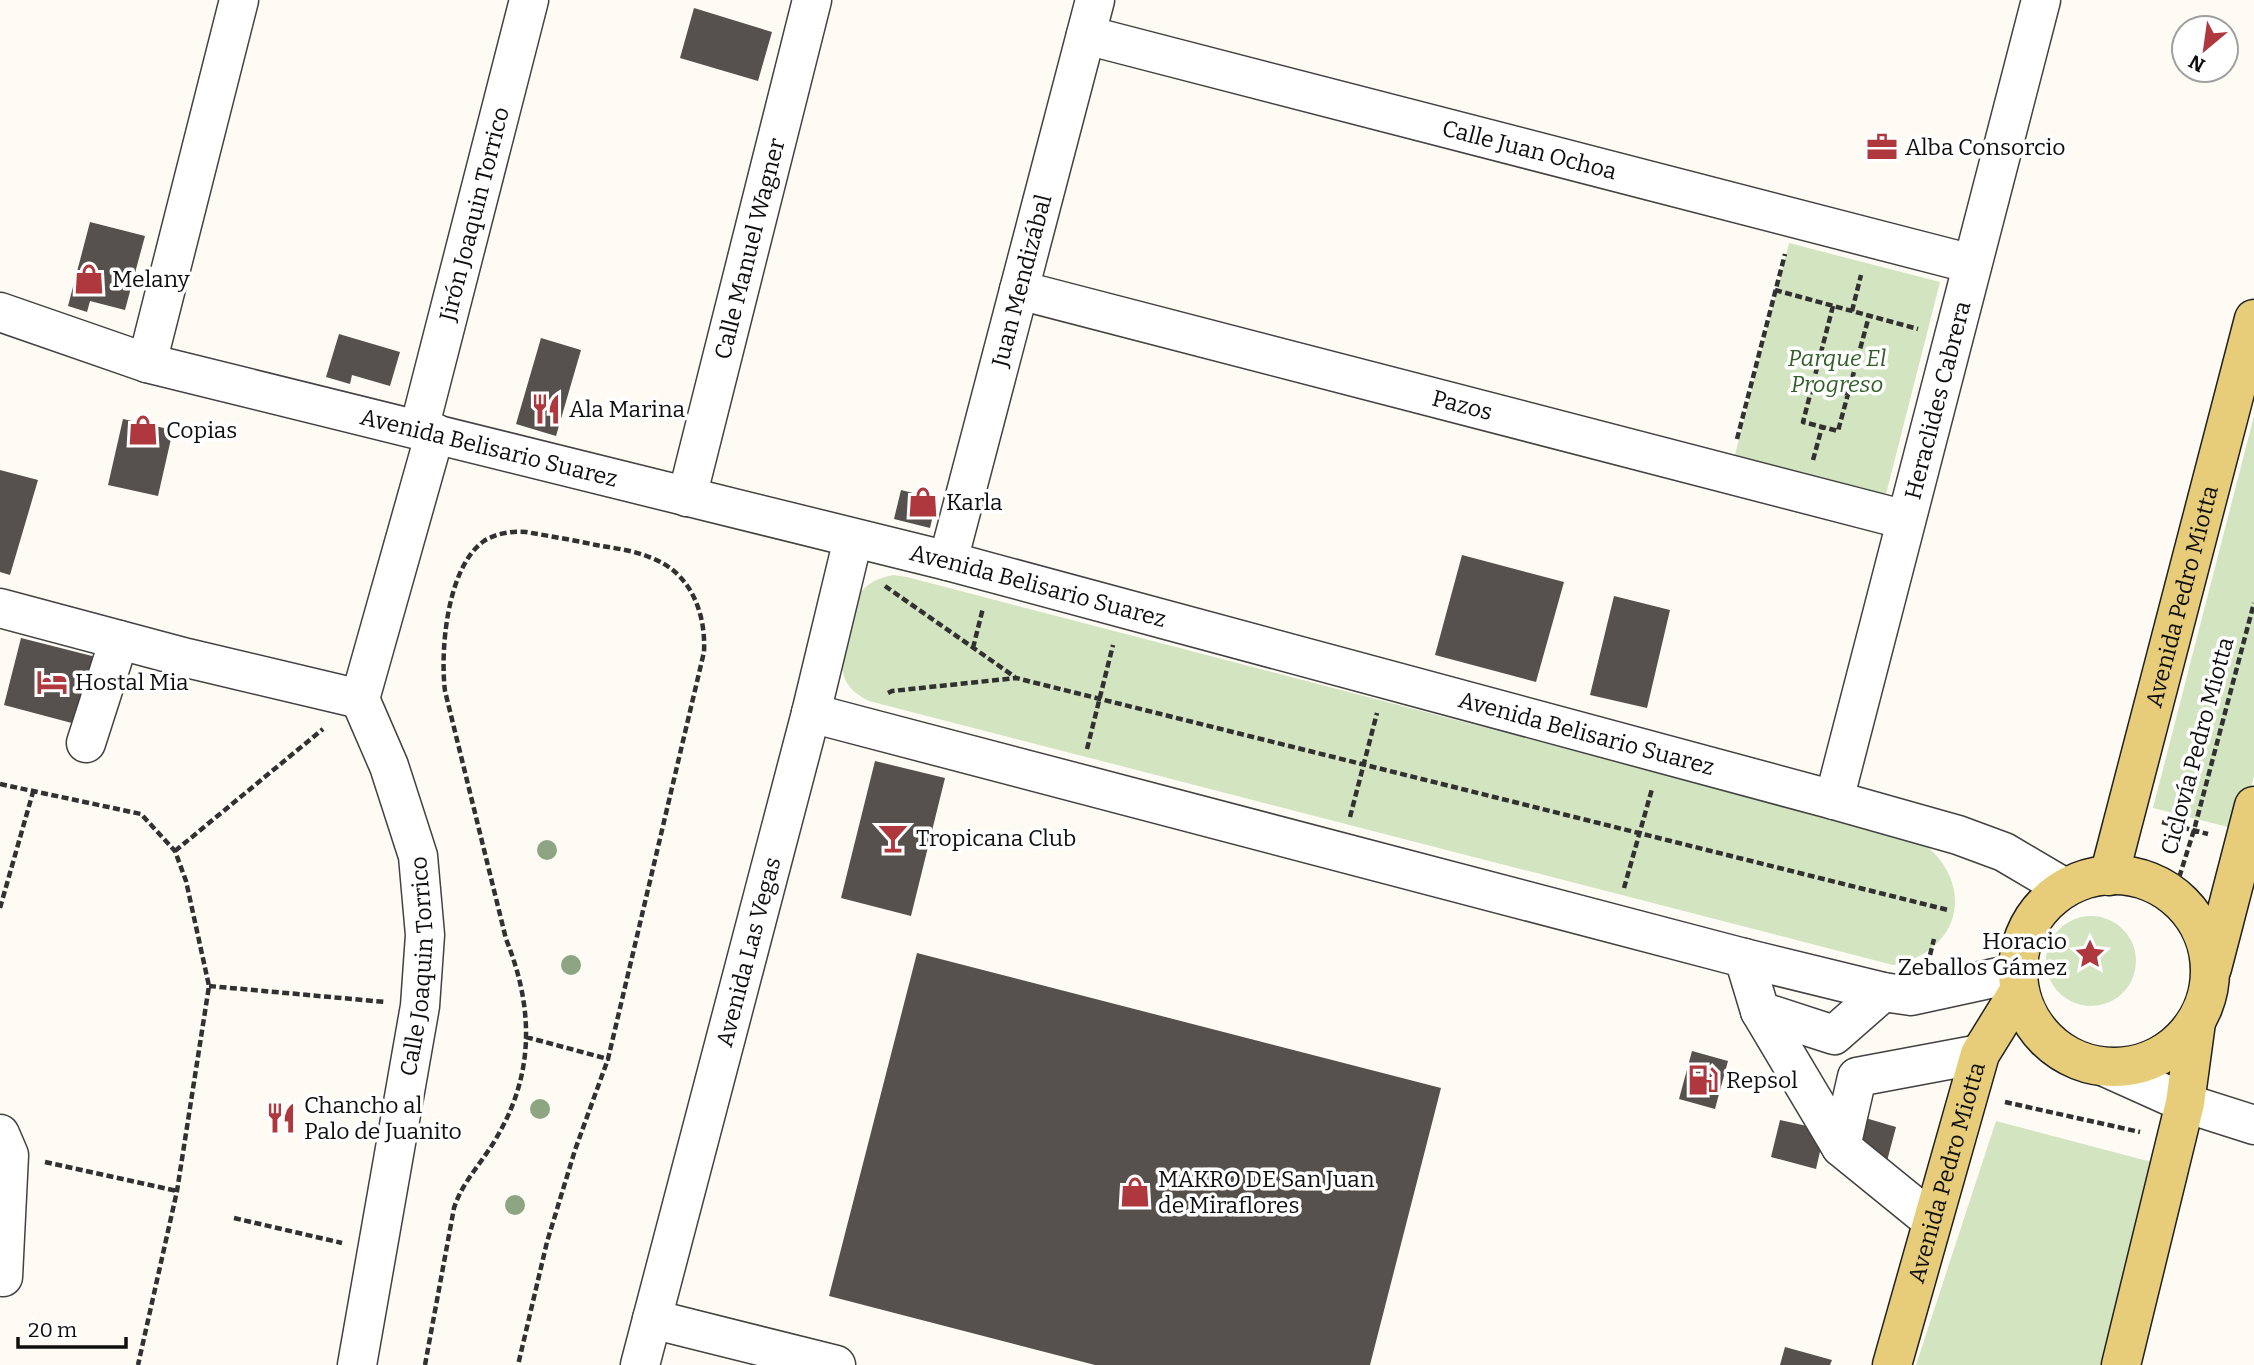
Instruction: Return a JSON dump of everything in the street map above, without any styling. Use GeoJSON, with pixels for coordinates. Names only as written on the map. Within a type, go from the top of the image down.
{"type":"FeatureCollection","features":[{"type":"Feature","properties":{"kind":"main road","name":"Avenida Pedro Miotta"},"geometry":{"type":"LineString","coordinates":[[2109,876],[2254,319]]}},
{"type":"Feature","properties":{"kind":"main road"},"geometry":{"type":"LineString","coordinates":[[2121,1365],[2185,1102],[2196,1022],[2205,1000],[2254,806]]}},
{"type":"Feature","properties":{"kind":"main road"},"geometry":{"type":"LineString","coordinates":[[2196,1022],[2172,1048],[2140,1064],[2105,1067],[2075,1059],[2049,1042],[2030,1019],[2018,982],[2019,953],[2025,933],[2048,901],[2065,888],[2086,880],[2109,876],[2143,880],[2173,897],[2190,913],[2201,932],[2208,954],[2210,977]]}},
{"type":"Feature","properties":{"kind":"main road","name":"Avenida Pedro Miotta"},"geometry":{"type":"LineString","coordinates":[[1892,1365],[1980,1054],[2018,982]]}},
{"type":"Feature","properties":{"kind":"street"},"geometry":{"type":"LineString","coordinates":[[147,363],[239,0]]}},
{"type":"Feature","properties":{"kind":"street","name":"Jirón Joaquin Torrico"},"geometry":{"type":"LineString","coordinates":[[360,699],[427,431],[529,0]]}},
{"type":"Feature","properties":{"kind":"street","name":"Calle Manuel Wagner"},"geometry":{"type":"LineString","coordinates":[[687,497],[812,0]]}},
{"type":"Feature","properties":{"kind":"street","name":"Heraclides Cabrera"},"geometry":{"type":"LineString","coordinates":[[1834,800],[2041,0]]}},
{"type":"Feature","properties":{"kind":"street","name":"Calle Juan Ochoa"},"geometry":{"type":"LineString","coordinates":[[1091,18],[1794,218],[1972,264]]}},
{"type":"Feature","properties":{"kind":"street","name":"Juan Mendizábal"},"geometry":{"type":"LineString","coordinates":[[948,561],[1091,18]]}},
{"type":"Feature","properties":{"kind":"street","name":"Pazos"},"geometry":{"type":"LineString","coordinates":[[1019,290],[1906,520]]}},
{"type":"Feature","properties":{"kind":"street","name":"Avenida Belisario Suarez"},"geometry":{"type":"LineString","coordinates":[[0,312],[147,363],[948,561],[1834,800],[1958,835],[2004,852],[2065,888]]}},
{"type":"Feature","properties":{"kind":"street","name":"Avenida Las Vegas"},"geometry":{"type":"LineString","coordinates":[[640,1365],[811,713],[853,539]]}},
{"type":"Feature","properties":{"kind":"street"},"geometry":{"type":"LineString","coordinates":[[0,608],[360,699]]}},
{"type":"Feature","properties":{"kind":"street"},"geometry":{"type":"LineString","coordinates":[[86,743],[119,640]]}},
{"type":"Feature","properties":{"kind":"street","name":"Calle Joaquin Torrico"},"geometry":{"type":"LineString","coordinates":[[358,1365],[420,1006],[425,935],[418,856],[389,765],[360,699]]}},
{"type":"Feature","properties":{"kind":"street"},"geometry":{"type":"LineString","coordinates":[[811,713],[1744,958],[1883,992],[1911,996],[2018,982]]}},
{"type":"Feature","properties":{"kind":"street"},"geometry":{"type":"LineString","coordinates":[[1744,958],[1760,1011],[1841,1147],[1932,1221]]}},
{"type":"Feature","properties":{"kind":"street"},"geometry":{"type":"LineString","coordinates":[[1834,1035],[1883,992]]}},
{"type":"Feature","properties":{"kind":"street"},"geometry":{"type":"LineString","coordinates":[[1760,1011],[1834,1035],[1857,1077],[1841,1147]]}},
{"type":"Feature","properties":{"kind":"street"},"geometry":{"type":"LineString","coordinates":[[1857,1077],[1980,1054]]}},
{"type":"Feature","properties":{"kind":"street"},"geometry":{"type":"LineString","coordinates":[[2105,1067],[2185,1102],[2254,1125]]}},
{"type":"Feature","properties":{"kind":"street"},"geometry":{"type":"LineString","coordinates":[[2,1277],[5,1144]]}},
{"type":"Feature","properties":{"kind":"street"},"geometry":{"type":"LineString","coordinates":[[652,1319],[836,1365]]}},
{"type":"Feature","properties":{"kind":"path"},"geometry":{"type":"LineString","coordinates":[[1728,474],[1794,218]]}},
{"type":"Feature","properties":{"kind":"path"},"geometry":{"type":"LineString","coordinates":[[1852,311],[1864,266]]}},
{"type":"Feature","properties":{"kind":"path"},"geometry":{"type":"LineString","coordinates":[[1775,290],[1926,331]]}},
{"type":"Feature","properties":{"kind":"path"},"geometry":{"type":"LineString","coordinates":[[1833,306],[1803,422],[1838,431],[1869,316]]}},
{"type":"Feature","properties":{"kind":"path"},"geometry":{"type":"LineString","coordinates":[[1812,386],[1849,394]]}},
{"type":"Feature","properties":{"kind":"path"},"geometry":{"type":"LineString","coordinates":[[1813,463],[1822,427]]}},
{"type":"Feature","properties":{"kind":"path"},"geometry":{"type":"LineString","coordinates":[[425,1365],[454,1208],[460,1190],[498,1136],[511,1111],[520,1085],[526,1037],[524,997],[506,939],[445,691],[442,665],[448,614],[465,563],[484,542],[512,531],[620,549],[652,558],[684,581],[702,615],[705,634],[704,652],[608,1059],[575,1150],[547,1242],[518,1365]]}},
{"type":"Feature","properties":{"kind":"path"},"geometry":{"type":"LineString","coordinates":[[894,583],[883,584],[1016,678]]}},
{"type":"Feature","properties":{"kind":"path","name":"Ciclovía Pedro Miotta"},"geometry":{"type":"LineString","coordinates":[[2173,897],[2194,830],[2254,603]]}},
{"type":"Feature","properties":{"kind":"path"},"geometry":{"type":"LineString","coordinates":[[1086,753],[1115,637]]}},
{"type":"Feature","properties":{"kind":"path"},"geometry":{"type":"LineString","coordinates":[[868,729],[877,699],[892,691],[1016,678],[1948,911]]}},
{"type":"Feature","properties":{"kind":"path"},"geometry":{"type":"LineString","coordinates":[[175,851],[360,699]]}},
{"type":"Feature","properties":{"kind":"path"},"geometry":{"type":"LineString","coordinates":[[1349,821],[1379,705]]}},
{"type":"Feature","properties":{"kind":"path"},"geometry":{"type":"LineString","coordinates":[[1623,893],[1655,777]]}},
{"type":"Feature","properties":{"kind":"path"},"geometry":{"type":"LineString","coordinates":[[0,784],[141,814],[175,851],[186,881],[209,986],[177,1191],[138,1365]]}},
{"type":"Feature","properties":{"kind":"path"},"geometry":{"type":"LineString","coordinates":[[0,908],[33,792]]}},
{"type":"Feature","properties":{"kind":"path"},"geometry":{"type":"LineString","coordinates":[[2127,814],[2243,842]]}},
{"type":"Feature","properties":{"kind":"path"},"geometry":{"type":"LineString","coordinates":[[1945,918],[1948,903]]}},
{"type":"Feature","properties":{"kind":"path"},"geometry":{"type":"LineString","coordinates":[[1922,951],[1938,933]]}},
{"type":"Feature","properties":{"kind":"path"},"geometry":{"type":"LineString","coordinates":[[209,986],[420,1006]]}},
{"type":"Feature","properties":{"kind":"path"},"geometry":{"type":"LineString","coordinates":[[526,1037],[608,1059]]}},
{"type":"Feature","properties":{"kind":"path"},"geometry":{"type":"LineString","coordinates":[[5,1144],[177,1191]]}},
{"type":"Feature","properties":{"kind":"path"},"geometry":{"type":"LineString","coordinates":[[234,1218],[377,1251]]}},
{"type":"Feature","properties":{"kind":"green space","name":"Parque El Progreso"},"geometry":{"type":"Polygon","coordinates":[[[1789,243],[1940,282],[1885,498],[1734,459],[1789,243]]]}},
{"type":"Feature","properties":{"kind":"green space"},"geometry":{"type":"Polygon","coordinates":[[[2254,416],[2254,776],[2240,830],[2153,808],[2254,416]]]}},
{"type":"Feature","properties":{"kind":"green space"},"geometry":{"type":"Polygon","coordinates":[[[893,575],[1920,841],[1938,858],[1950,876],[1955,895],[1954,914],[1947,931],[1934,946],[1916,958],[1893,965],[869,701],[858,695],[846,681],[842,664],[845,644],[859,595],[872,583],[893,575]]]}},
{"type":"Feature","properties":{"kind":"green space"},"geometry":{"type":"Polygon","coordinates":[[[2091,916],[2108,919],[2123,929],[2133,944],[2136,961],[2133,978],[2123,993],[2108,1003],[2091,1006],[2074,1003],[2059,993],[2049,978],[2046,961],[2049,944],[2059,929],[2074,919],[2091,916]]]}},
{"type":"Feature","properties":{"kind":"green space"},"geometry":{"type":"Polygon","coordinates":[[[1996,1121],[2159,1164],[2109,1365],[1916,1365],[1996,1121]]]}},
{"type":"Feature","properties":{"kind":"building"},"geometry":{"type":"Polygon","coordinates":[[[694,8],[772,32],[758,81],[680,58],[694,8]]]}},
{"type":"Feature","properties":{"kind":"building"},"geometry":{"type":"Polygon","coordinates":[[[90,222],[145,236],[125,310],[90,301],[87,312],[68,306],[90,222]]]}},
{"type":"Feature","properties":{"kind":"building"},"geometry":{"type":"Polygon","coordinates":[[[339,334],[400,352],[390,386],[352,375],[350,384],[326,377],[339,334]]]}},
{"type":"Feature","properties":{"kind":"building"},"geometry":{"type":"Polygon","coordinates":[[[541,338],[581,350],[556,436],[516,424],[541,338]]]}},
{"type":"Feature","properties":{"kind":"building"},"geometry":{"type":"Polygon","coordinates":[[[123,419],[173,430],[158,496],[108,485],[123,419]]]}},
{"type":"Feature","properties":{"kind":"building"},"geometry":{"type":"Polygon","coordinates":[[[0,470],[38,480],[10,575],[0,572],[0,470]]]}},
{"type":"Feature","properties":{"kind":"building"},"geometry":{"type":"Polygon","coordinates":[[[901,490],[937,499],[930,528],[894,519],[901,490]]]}},
{"type":"Feature","properties":{"kind":"building"},"geometry":{"type":"Polygon","coordinates":[[[1462,555],[1564,582],[1536,682],[1435,655],[1462,555]]]}},
{"type":"Feature","properties":{"kind":"building"},"geometry":{"type":"Polygon","coordinates":[[[1614,596],[1670,610],[1647,708],[1590,695],[1614,596]]]}},
{"type":"Feature","properties":{"kind":"building","name":"Hostal Mia"},"geometry":{"type":"Polygon","coordinates":[[[21,638],[100,658],[83,726],[4,705],[21,638]]]}},
{"type":"Feature","properties":{"kind":"building","name":"Tropicana Club"},"geometry":{"type":"Polygon","coordinates":[[[875,761],[945,778],[911,916],[841,898],[875,761]]]}},
{"type":"Feature","properties":{"kind":"building","name":"MAKRO DE San Juan de Miraflores"},"geometry":{"type":"Polygon","coordinates":[[[917,953],[1441,1088],[1370,1365],[1095,1365],[829,1296],[917,953]]]}},
{"type":"Feature","properties":{"kind":"building","name":"Repsol"},"geometry":{"type":"Polygon","coordinates":[[[1692,1051],[1728,1061],[1715,1109],[1679,1099],[1692,1051]]]}},
{"type":"Feature","properties":{"kind":"building"},"geometry":{"type":"Polygon","coordinates":[[[1862,1117],[1896,1127],[1887,1161],[1852,1151],[1862,1117]]]}},
{"type":"Feature","properties":{"kind":"building","name":"Repsol"},"geometry":{"type":"Polygon","coordinates":[[[1780,1120],[1825,1130],[1816,1169],[1771,1157],[1780,1120]]]}},
{"type":"Feature","properties":{"kind":"building"},"geometry":{"type":"Polygon","coordinates":[[[1785,1347],[1832,1360],[1830,1365],[1780,1365],[1785,1347]]]}},
{"type":"Feature","properties":{"kind":"place","name":"Alba Consorcio"},"geometry":{"type":"Point","coordinates":[1882,147]}},
{"type":"Feature","properties":{"kind":"place","name":"Melany"},"geometry":{"type":"Point","coordinates":[89,279]}},
{"type":"Feature","properties":{"kind":"place","name":"Ala Marina"},"geometry":{"type":"Point","coordinates":[546,409]}},
{"type":"Feature","properties":{"kind":"place","name":"Copias"},"geometry":{"type":"Point","coordinates":[143,430]}},
{"type":"Feature","properties":{"kind":"place","name":"Karla"},"geometry":{"type":"Point","coordinates":[923,502]}},
{"type":"Feature","properties":{"kind":"place","name":"Hostal Mia"},"geometry":{"type":"Point","coordinates":[52,682]}},
{"type":"Feature","properties":{"kind":"place","name":"Tropicana Club"},"geometry":{"type":"Point","coordinates":[893,838]}},
{"type":"Feature","properties":{"kind":"place","name":"Horacio Zeballos Gámez"},"geometry":{"type":"Point","coordinates":[2090,954]}},
{"type":"Feature","properties":{"kind":"place","name":"Repsol"},"geometry":{"type":"Point","coordinates":[1703,1080]}},
{"type":"Feature","properties":{"kind":"place","name":"Chancho al Palo de Juanito"},"geometry":{"type":"Point","coordinates":[281,1118]}},
{"type":"Feature","properties":{"kind":"place","name":"MAKRO DE San Juan de Miraflores"},"geometry":{"type":"Point","coordinates":[1135,1192]}}]}
